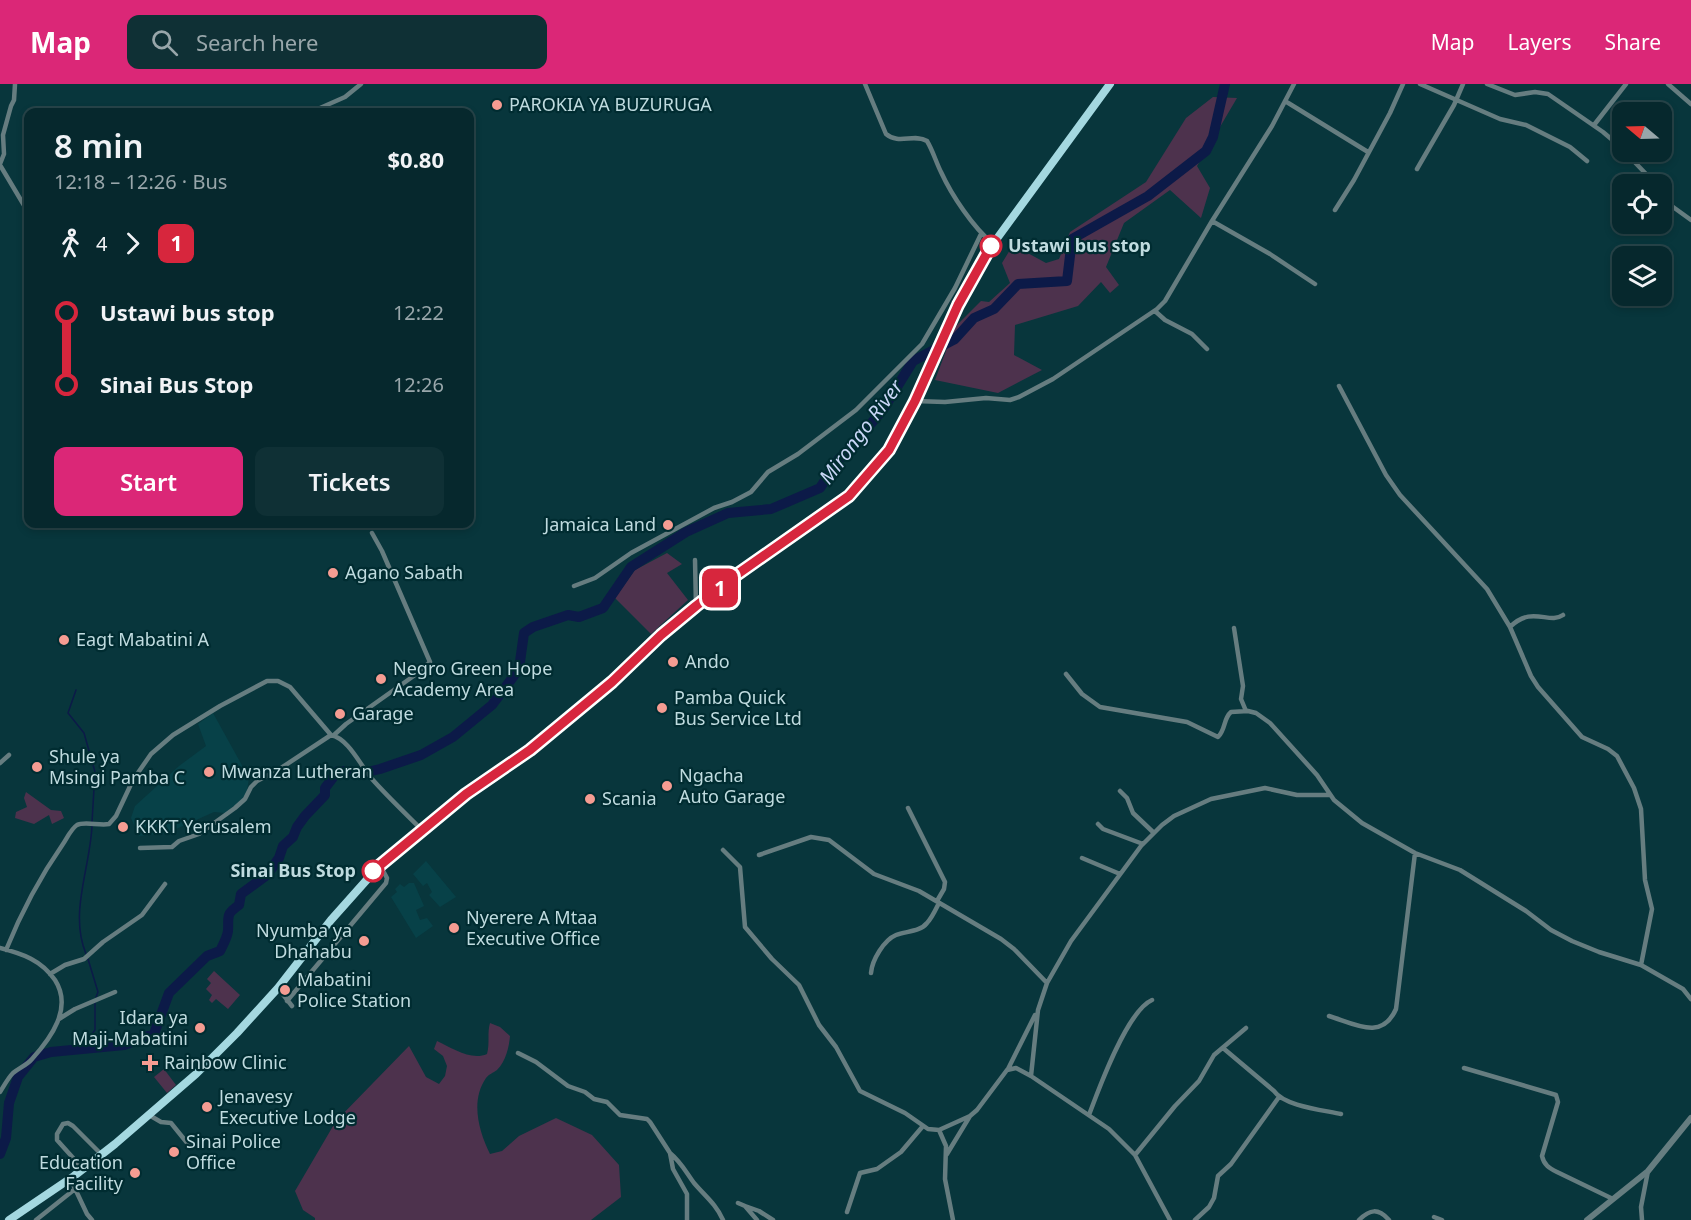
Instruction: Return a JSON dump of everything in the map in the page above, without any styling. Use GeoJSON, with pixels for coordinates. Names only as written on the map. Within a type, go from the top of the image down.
{"type":"FeatureCollection","features":[{"type":"Feature","properties":{"kind":"highway"},"geometry":{"type":"LineString","coordinates":[[14,1218],[70,1179],[149,1115],[229,1041],[278,988],[331,920],[380,865],[466,794],[530,750],[612,682],[661,635],[696,606],[849,496],[889,450],[915,401],[975,272],[1110,84]]}},
{"type":"Feature","properties":{"kind":"street"},"geometry":{"type":"LineString","coordinates":[[15,84],[14,100],[3,135],[4,154],[0,165],[24,205]]}},
{"type":"Feature","properties":{"kind":"street"},"geometry":{"type":"LineString","coordinates":[[321,108],[345,98],[361,84]]}},
{"type":"Feature","properties":{"kind":"street"},"geometry":{"type":"LineString","coordinates":[[865,84],[886,134],[898,140],[919,138],[927,141],[941,173],[981,234],[993,244]]}},
{"type":"Feature","properties":{"kind":"street"},"geometry":{"type":"LineString","coordinates":[[915,401],[945,402],[986,398],[1010,400],[1053,379],[1155,311],[1165,301],[1212,220],[1272,126],[1294,84]]}},
{"type":"Feature","properties":{"kind":"street"},"geometry":{"type":"LineString","coordinates":[[1335,210],[1354,180],[1403,84]]}},
{"type":"Feature","properties":{"kind":"street"},"geometry":{"type":"LineString","coordinates":[[1420,84],[1500,119],[1526,125],[1570,147],[1587,161]]}},
{"type":"Feature","properties":{"kind":"street"},"geometry":{"type":"LineString","coordinates":[[1417,169],[1463,84]]}},
{"type":"Feature","properties":{"kind":"street"},"geometry":{"type":"LineString","coordinates":[[1487,84],[1515,95],[1548,93],[1612,140]]}},
{"type":"Feature","properties":{"kind":"street"},"geometry":{"type":"LineString","coordinates":[[1594,125],[1626,84]]}},
{"type":"Feature","properties":{"kind":"street"},"geometry":{"type":"LineString","coordinates":[[1668,84],[1691,104]]}},
{"type":"Feature","properties":{"kind":"street"},"geometry":{"type":"LineString","coordinates":[[1286,101],[1368,152]]}},
{"type":"Feature","properties":{"kind":"street"},"geometry":{"type":"LineString","coordinates":[[1635,162],[1646,174]]}},
{"type":"Feature","properties":{"kind":"street"},"geometry":{"type":"LineString","coordinates":[[1672,206],[1691,220]]}},
{"type":"Feature","properties":{"kind":"street"},"geometry":{"type":"LineString","coordinates":[[1212,220],[1315,284]]}},
{"type":"Feature","properties":{"kind":"street"},"geometry":{"type":"LineString","coordinates":[[574,586],[595,578],[631,553],[714,508],[751,492],[768,472],[798,454],[856,410],[922,344],[981,234]]}},
{"type":"Feature","properties":{"kind":"street"},"geometry":{"type":"LineString","coordinates":[[1155,311],[1165,320],[1192,334],[1207,349]]}},
{"type":"Feature","properties":{"kind":"street"},"geometry":{"type":"LineString","coordinates":[[1339,386],[1386,475],[1400,495],[1487,589],[1510,627],[1538,687],[1582,737],[1608,749],[1617,756],[1634,788],[1641,809],[1645,880],[1652,909],[1641,965]]}},
{"type":"Feature","properties":{"kind":"street"},"geometry":{"type":"LineString","coordinates":[[140,848],[171,848],[180,841],[199,834],[245,799],[255,783],[332,735],[430,662],[372,533]]}},
{"type":"Feature","properties":{"kind":"street"},"geometry":{"type":"LineString","coordinates":[[695,560],[696,606]]}},
{"type":"Feature","properties":{"kind":"street"},"geometry":{"type":"LineString","coordinates":[[1510,627],[1528,616],[1558,619],[1563,615]]}},
{"type":"Feature","properties":{"kind":"street"},"geometry":{"type":"LineString","coordinates":[[1234,628],[1243,686],[1241,699],[1246,711]]}},
{"type":"Feature","properties":{"kind":"street"},"geometry":{"type":"LineString","coordinates":[[1066,674],[1082,694],[1100,707],[1175,719],[1197,726],[1218,737],[1231,712],[1256,713],[1270,723],[1317,775],[1339,806],[1362,823],[1415,853],[1460,870],[1526,911],[1551,930],[1599,952],[1641,965],[1690,996]]}},
{"type":"Feature","properties":{"kind":"street"},"geometry":{"type":"LineString","coordinates":[[6,950],[35,890],[72,831],[83,823],[99,826],[108,824],[116,816],[133,780],[150,754],[173,735],[267,681],[278,681],[290,687],[422,830]]}},
{"type":"Feature","properties":{"kind":"street"},"geometry":{"type":"LineString","coordinates":[[0,763],[9,755]]}},
{"type":"Feature","properties":{"kind":"street"},"geometry":{"type":"LineString","coordinates":[[723,849],[740,867],[745,927],[772,959],[799,985],[819,1025],[836,1047],[857,1088],[862,1093],[905,1113],[928,1129],[939,1130],[978,1110],[1007,1070],[1038,1010],[1047,983],[1071,941],[1143,844],[1154,833],[1174,816],[1220,797],[1265,788],[1297,795],[1330,795]]}},
{"type":"Feature","properties":{"kind":"street"},"geometry":{"type":"LineString","coordinates":[[1120,791],[1127,798],[1133,813],[1154,833]]}},
{"type":"Feature","properties":{"kind":"street"},"geometry":{"type":"LineString","coordinates":[[871,973],[872,966],[883,946],[896,935],[927,924],[945,886],[943,875],[908,808]]}},
{"type":"Feature","properties":{"kind":"street"},"geometry":{"type":"LineString","coordinates":[[1098,824],[1103,829],[1143,844]]}},
{"type":"Feature","properties":{"kind":"street"},"geometry":{"type":"LineString","coordinates":[[759,855],[811,837],[829,840],[874,874],[919,891],[1008,943],[1047,983]]}},
{"type":"Feature","properties":{"kind":"street"},"geometry":{"type":"LineString","coordinates":[[1329,1016],[1369,1028],[1378,1028],[1392,1018],[1396,1009],[1415,853]]}},
{"type":"Feature","properties":{"kind":"street"},"geometry":{"type":"LineString","coordinates":[[1082,858],[1120,874]]}},
{"type":"Feature","properties":{"kind":"street"},"geometry":{"type":"LineString","coordinates":[[287,1000],[386,883],[387,878],[380,865]]}},
{"type":"Feature","properties":{"kind":"street"},"geometry":{"type":"LineString","coordinates":[[50,974],[65,965],[84,959],[112,935],[142,915],[165,884]]}},
{"type":"Feature","properties":{"kind":"street"},"geometry":{"type":"LineString","coordinates":[[0,948],[34,959],[50,974],[61,994],[63,1003],[59,1019],[31,1060],[12,1074],[0,1092]]}},
{"type":"Feature","properties":{"kind":"street"},"geometry":{"type":"LineString","coordinates":[[278,988],[292,1006]]}},
{"type":"Feature","properties":{"kind":"street"},"geometry":{"type":"LineString","coordinates":[[59,1019],[116,992]]}},
{"type":"Feature","properties":{"kind":"street"},"geometry":{"type":"LineString","coordinates":[[1089,1114],[1102,1078],[1118,1045],[1143,1005],[1152,1000]]}},
{"type":"Feature","properties":{"kind":"street"},"geometry":{"type":"LineString","coordinates":[[1031,1076],[1038,1010]]}},
{"type":"Feature","properties":{"kind":"street"},"geometry":{"type":"LineString","coordinates":[[1135,1155],[1199,1081],[1214,1055],[1246,1028]]}},
{"type":"Feature","properties":{"kind":"street"},"geometry":{"type":"LineString","coordinates":[[1223,1048],[1274,1090],[1279,1097],[1297,1104],[1341,1114]]}},
{"type":"Feature","properties":{"kind":"street"},"geometry":{"type":"LineString","coordinates":[[518,1053],[536,1062],[568,1086],[585,1092],[594,1099],[607,1102],[620,1115],[647,1119],[670,1153],[710,1199],[723,1220]]}},
{"type":"Feature","properties":{"kind":"street"},"geometry":{"type":"LineString","coordinates":[[1007,1070],[1016,1068],[1031,1076],[1109,1129],[1135,1155],[1167,1218]]}},
{"type":"Feature","properties":{"kind":"street"},"geometry":{"type":"LineString","coordinates":[[1464,1068],[1556,1095],[1558,1102],[1542,1156],[1543,1162],[1548,1168],[1613,1199]]}},
{"type":"Feature","properties":{"kind":"street"},"geometry":{"type":"LineString","coordinates":[[1195,1220],[1209,1207],[1214,1198],[1218,1176],[1231,1164],[1279,1097]]}},
{"type":"Feature","properties":{"kind":"street"},"geometry":{"type":"LineString","coordinates":[[149,1115],[160,1122],[171,1123],[188,1144],[196,1144]]}},
{"type":"Feature","properties":{"kind":"street"},"geometry":{"type":"LineString","coordinates":[[953,1220],[945,1179],[945,1164],[947,1154],[970,1116]]}},
{"type":"Feature","properties":{"kind":"street"},"geometry":{"type":"LineString","coordinates":[[1587,1220],[1648,1170],[1691,1118]]}},
{"type":"Feature","properties":{"kind":"street"},"geometry":{"type":"LineString","coordinates":[[83,1168],[57,1140],[57,1134],[63,1124],[73,1126],[101,1154]]}},
{"type":"Feature","properties":{"kind":"street"},"geometry":{"type":"LineString","coordinates":[[847,1212],[860,1173],[877,1169],[901,1152],[923,1126]]}},
{"type":"Feature","properties":{"kind":"street"},"geometry":{"type":"LineString","coordinates":[[939,1130],[947,1154]]}},
{"type":"Feature","properties":{"kind":"street"},"geometry":{"type":"LineString","coordinates":[[670,1153],[673,1169],[687,1194],[687,1220]]}},
{"type":"Feature","properties":{"kind":"street"},"geometry":{"type":"LineString","coordinates":[[1642,1220],[1641,1207],[1648,1170]]}},
{"type":"Feature","properties":{"kind":"street"},"geometry":{"type":"LineString","coordinates":[[70,1179],[92,1220]]}},
{"type":"Feature","properties":{"kind":"street"},"geometry":{"type":"LineString","coordinates":[[36,1220],[75,1189]]}},
{"type":"Feature","properties":{"kind":"street"},"geometry":{"type":"LineString","coordinates":[[738,1203],[759,1211],[772,1220]]}},
{"type":"Feature","properties":{"kind":"street"},"geometry":{"type":"LineString","coordinates":[[745,1206],[757,1220]]}},
{"type":"Feature","properties":{"kind":"street"},"geometry":{"type":"LineString","coordinates":[[1359,1220],[1368,1211],[1373,1210],[1389,1220]]}},
{"type":"Feature","properties":{"kind":"street"},"geometry":{"type":"LineString","coordinates":[[1434,1217],[1442,1220]]}},
{"type":"Feature","properties":{"kind":"shaded area"},"geometry":{"type":"Polygon","coordinates":[[[1213,97],[1237,98],[1197,166],[1210,188],[1201,218],[1170,190],[1124,223],[1106,267],[1119,285],[1110,293],[1101,282],[1078,306],[1015,325],[1014,355],[1042,370],[998,393],[935,380],[955,327],[981,301],[989,302],[1010,283],[1002,263],[1013,245],[1046,263],[1059,259],[1070,232],[1146,182],[1186,118],[1213,97]]]}},
{"type":"Feature","properties":{"kind":"shaded area"},"geometry":{"type":"Polygon","coordinates":[[[667,553],[682,564],[667,573],[688,600],[651,634],[615,598],[635,570],[667,553]]]}},
{"type":"Feature","properties":{"kind":"shaded area","name":"Mwanza Lutheran"},"geometry":{"type":"Polygon","coordinates":[[[213,713],[249,778],[246,797],[225,813],[214,812],[167,833],[139,836],[131,818],[135,806],[179,766],[206,746],[198,724],[213,713]]]}},
{"type":"Feature","properties":{"kind":"shaded area"},"geometry":{"type":"Polygon","coordinates":[[[26,792],[51,810],[61,811],[64,818],[52,824],[49,815],[34,824],[15,818],[16,812],[27,807],[24,798],[26,792]]]}},
{"type":"Feature","properties":{"kind":"shaded area"},"geometry":{"type":"Polygon","coordinates":[[[426,861],[456,897],[440,907],[429,895],[432,892],[427,883],[423,886],[413,874],[426,861]]]}},
{"type":"Feature","properties":{"kind":"shaded area"},"geometry":{"type":"Polygon","coordinates":[[[409,883],[414,883],[424,906],[416,910],[420,920],[427,918],[433,926],[416,938],[391,897],[397,892],[395,889],[400,884],[404,887],[409,883]]]}},
{"type":"Feature","properties":{"kind":"shaded area"},"geometry":{"type":"Polygon","coordinates":[[[214,971],[240,995],[228,1009],[216,999],[212,1003],[209,1000],[212,995],[206,989],[211,983],[207,979],[214,971]]]}},
{"type":"Feature","properties":{"kind":"shaded area"},"geometry":{"type":"Polygon","coordinates":[[[490,1023],[500,1027],[510,1036],[503,1062],[486,1078],[478,1096],[478,1116],[482,1136],[490,1154],[502,1151],[519,1136],[556,1118],[592,1135],[619,1165],[621,1197],[591,1220],[315,1220],[303,1210],[295,1191],[336,1121],[409,1046],[426,1077],[439,1084],[445,1076],[447,1066],[443,1056],[434,1049],[437,1041],[468,1055],[487,1054],[490,1023]]]}},
{"type":"Feature","properties":{"kind":"shaded area"},"geometry":{"type":"Polygon","coordinates":[[[164,1069],[176,1085],[167,1093],[154,1077],[164,1069]]]}},
{"type":"Feature","properties":{"kind":"waterway","name":"Mirongo River"},"geometry":{"type":"LineString","coordinates":[[0,1154],[6,1138],[9,1103],[18,1077],[34,1057],[51,1052],[124,1045],[154,1034],[169,993],[207,956],[220,951],[227,934],[229,916],[239,905],[241,894],[267,875],[279,858],[283,846],[293,837],[305,816],[325,795],[325,788],[338,771],[363,773],[380,769],[421,755],[453,737],[492,705],[519,669],[524,633],[533,627],[568,615],[579,617],[603,608],[631,567],[686,532],[728,513],[771,509],[820,488],[839,459],[884,408],[913,361],[955,339],[974,318],[994,309],[1018,284],[1067,281],[1072,239],[1148,196],[1206,151],[1213,137],[1225,84]]}},
{"type":"Feature","properties":{"kind":"waterway"},"geometry":{"type":"LineString","coordinates":[[76,690],[68,713],[84,733],[95,772],[92,822]]}},
{"type":"Feature","properties":{"kind":"waterway"},"geometry":{"type":"LineString","coordinates":[[86,954],[79,923],[92,826]]}},
{"type":"Feature","properties":{"kind":"waterway"},"geometry":{"type":"LineString","coordinates":[[88,959],[98,992],[96,997]]}},
{"type":"Feature","properties":{"kind":"waterway"},"geometry":{"type":"LineString","coordinates":[[82,1051],[95,1030],[95,1002]]}},
{"type":"Feature","properties":{"kind":"bus line","name":"1"},"geometry":{"type":"LineString","coordinates":[[373,871],[466,794],[530,750],[612,682],[661,635],[696,606],[849,496],[889,450],[915,401],[958,305],[991,246]]}},
{"type":"Feature","properties":{"kind":"place","name":"PAROKIA YA BUZURUGA"},"geometry":{"type":"Point","coordinates":[497,105]}},
{"type":"Feature","properties":{"kind":"place","name":"Ustawi bus stop"},"geometry":{"type":"Point","coordinates":[991,246]}},
{"type":"Feature","properties":{"kind":"place","name":"Jamaica Land"},"geometry":{"type":"Point","coordinates":[668,525]}},
{"type":"Feature","properties":{"kind":"place","name":"Agano Sabath"},"geometry":{"type":"Point","coordinates":[333,573]}},
{"type":"Feature","properties":{"kind":"place","name":"Eagt Mabatini A"},"geometry":{"type":"Point","coordinates":[64,640]}},
{"type":"Feature","properties":{"kind":"place","name":"Ando"},"geometry":{"type":"Point","coordinates":[673,662]}},
{"type":"Feature","properties":{"kind":"place","name":"Negro Green Hope Academy Area"},"geometry":{"type":"Point","coordinates":[381,679]}},
{"type":"Feature","properties":{"kind":"place","name":"Pamba Quick Bus Service Ltd"},"geometry":{"type":"Point","coordinates":[662,708]}},
{"type":"Feature","properties":{"kind":"place","name":"Garage"},"geometry":{"type":"Point","coordinates":[340,714]}},
{"type":"Feature","properties":{"kind":"place","name":"Shule ya Msingi Pamba C"},"geometry":{"type":"Point","coordinates":[37,767]}},
{"type":"Feature","properties":{"kind":"place","name":"Mwanza Lutheran"},"geometry":{"type":"Point","coordinates":[209,772]}},
{"type":"Feature","properties":{"kind":"place","name":"Ngacha Auto Garage"},"geometry":{"type":"Point","coordinates":[667,786]}},
{"type":"Feature","properties":{"kind":"place","name":"Scania"},"geometry":{"type":"Point","coordinates":[590,799]}},
{"type":"Feature","properties":{"kind":"place","name":"KKKT Yerusalem"},"geometry":{"type":"Point","coordinates":[123,827]}},
{"type":"Feature","properties":{"kind":"place","name":"Sinai Bus Stop"},"geometry":{"type":"Point","coordinates":[373,871]}},
{"type":"Feature","properties":{"kind":"place","name":"Nyerere A Mtaa Executive Office"},"geometry":{"type":"Point","coordinates":[454,928]}},
{"type":"Feature","properties":{"kind":"place","name":"Nyumba ya Dhahabu"},"geometry":{"type":"Point","coordinates":[364,941]}},
{"type":"Feature","properties":{"kind":"place","name":"Mabatini Police Station"},"geometry":{"type":"Point","coordinates":[285,990]}},
{"type":"Feature","properties":{"kind":"place","name":"Idara ya Maji-Mabatini"},"geometry":{"type":"Point","coordinates":[200,1028]}},
{"type":"Feature","properties":{"kind":"place","name":"Rainbow Clinic"},"geometry":{"type":"Point","coordinates":[150,1063]}},
{"type":"Feature","properties":{"kind":"place","name":"Jenavesy Executive Lodge"},"geometry":{"type":"Point","coordinates":[207,1107]}},
{"type":"Feature","properties":{"kind":"place","name":"Sinai Police Office"},"geometry":{"type":"Point","coordinates":[174,1152]}},
{"type":"Feature","properties":{"kind":"place","name":"Education Facility"},"geometry":{"type":"Point","coordinates":[135,1173]}}]}
